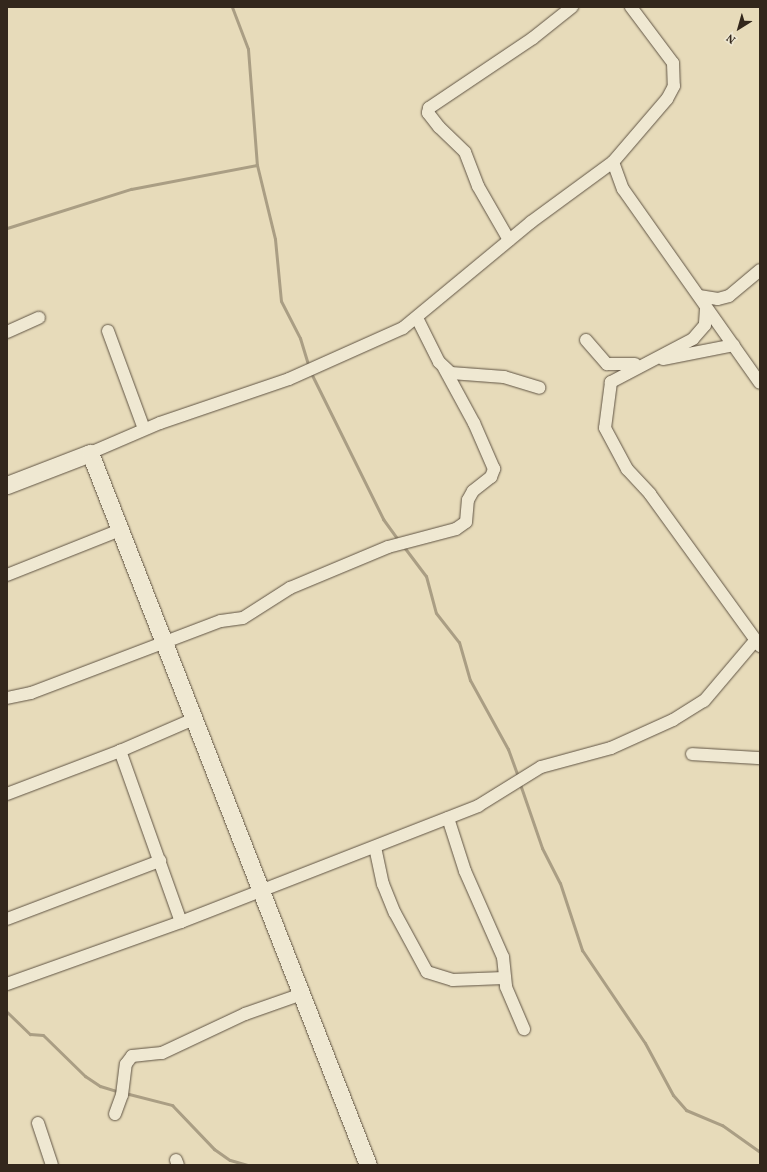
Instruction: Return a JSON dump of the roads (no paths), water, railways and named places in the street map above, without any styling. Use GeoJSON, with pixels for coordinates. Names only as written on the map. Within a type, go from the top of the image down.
{"type":"FeatureCollection","features":[{"type":"Feature","properties":{"kind":"street"},"geometry":{"type":"LineString","coordinates":[[509,240],[478,186],[465,152],[439,127],[428,113],[429,108],[533,38],[572,7]]}},
{"type":"Feature","properties":{"kind":"street"},"geometry":{"type":"LineString","coordinates":[[7,485],[90,454],[144,429],[289,379],[403,328],[417,318],[509,240],[612,162],[667,99],[674,86],[673,63],[631,7]]}},
{"type":"Feature","properties":{"kind":"street"},"geometry":{"type":"LineString","coordinates":[[612,162],[623,189],[699,296],[706,309],[734,345],[760,383]]}},
{"type":"Feature","properties":{"kind":"street"},"geometry":{"type":"LineString","coordinates":[[699,296],[718,299],[729,296],[760,270]]}},
{"type":"Feature","properties":{"kind":"street"},"geometry":{"type":"LineString","coordinates":[[7,984],[181,922],[260,889],[375,847],[478,806],[541,767],[611,748],[673,720],[704,701],[757,644],[611,444],[605,428],[605,412],[611,382],[644,363],[693,339],[705,325],[706,309]]}},
{"type":"Feature","properties":{"kind":"street"},"geometry":{"type":"LineString","coordinates":[[7,332],[39,318]]}},
{"type":"Feature","properties":{"kind":"street"},"geometry":{"type":"LineString","coordinates":[[7,698],[31,692],[221,621],[243,618],[290,588],[408,539],[456,529],[466,522],[468,500],[473,491],[491,478],[494,469],[474,423],[417,318]]}},
{"type":"Feature","properties":{"kind":"street"},"geometry":{"type":"LineString","coordinates":[[108,331],[144,429]]}},
{"type":"Feature","properties":{"kind":"street"},"geometry":{"type":"LineString","coordinates":[[586,340],[610,365],[618,377]]}},
{"type":"Feature","properties":{"kind":"street"},"geometry":{"type":"LineString","coordinates":[[610,365],[644,363],[734,345]]}},
{"type":"Feature","properties":{"kind":"street"},"geometry":{"type":"LineString","coordinates":[[444,368],[457,376],[504,377],[539,388]]}},
{"type":"Feature","properties":{"kind":"street"},"geometry":{"type":"LineString","coordinates":[[90,454],[368,1165]]}},
{"type":"Feature","properties":{"kind":"street"},"geometry":{"type":"LineString","coordinates":[[7,575],[120,530]]}},
{"type":"Feature","properties":{"kind":"street"},"geometry":{"type":"LineString","coordinates":[[7,794],[120,751],[194,719]]}},
{"type":"Feature","properties":{"kind":"street"},"geometry":{"type":"LineString","coordinates":[[120,751],[181,922]]}},
{"type":"Feature","properties":{"kind":"street"},"geometry":{"type":"LineString","coordinates":[[692,754],[760,758]]}},
{"type":"Feature","properties":{"kind":"street"},"geometry":{"type":"LineString","coordinates":[[448,818],[465,871],[503,957],[504,978],[524,1029]]}},
{"type":"Feature","properties":{"kind":"street"},"geometry":{"type":"LineString","coordinates":[[375,847],[389,898],[427,972],[453,980],[504,978]]}},
{"type":"Feature","properties":{"kind":"street"},"geometry":{"type":"LineString","coordinates":[[7,919],[160,861]]}},
{"type":"Feature","properties":{"kind":"street"},"geometry":{"type":"LineString","coordinates":[[115,1114],[122,1095],[126,1064],[132,1056],[162,1053],[245,1014],[302,994]]}},
{"type":"Feature","properties":{"kind":"street"},"geometry":{"type":"LineString","coordinates":[[38,1123],[52,1165]]}},
{"type":"Feature","properties":{"kind":"waterway"},"geometry":{"type":"LineString","coordinates":[[232,7],[248,49],[257,165],[275,239],[281,301],[300,338],[309,367]]}},
{"type":"Feature","properties":{"kind":"waterway"},"geometry":{"type":"LineString","coordinates":[[7,228],[131,189],[257,165]]}},
{"type":"Feature","properties":{"kind":"waterway"},"geometry":{"type":"LineString","coordinates":[[311,373],[383,519],[399,541]]}},
{"type":"Feature","properties":{"kind":"waterway"},"geometry":{"type":"LineString","coordinates":[[404,547],[426,576],[436,613],[459,642],[470,680],[508,749],[518,777]]}},
{"type":"Feature","properties":{"kind":"waterway"},"geometry":{"type":"LineString","coordinates":[[520,784],[542,848],[560,883],[582,950],[645,1043],[673,1095],[686,1110],[722,1125],[760,1152]]}},
{"type":"Feature","properties":{"kind":"waterway"},"geometry":{"type":"LineString","coordinates":[[7,1012],[30,1034],[43,1035],[85,1076],[100,1086],[120,1092]]}},
{"type":"Feature","properties":{"kind":"waterway"},"geometry":{"type":"LineString","coordinates":[[125,1093],[172,1105],[214,1149],[230,1160],[247,1165]]}},
{"type":"Feature","properties":{"kind":"waterway"},"geometry":{"type":"LineString","coordinates":[[271,1165],[293,1165]]}}]}
